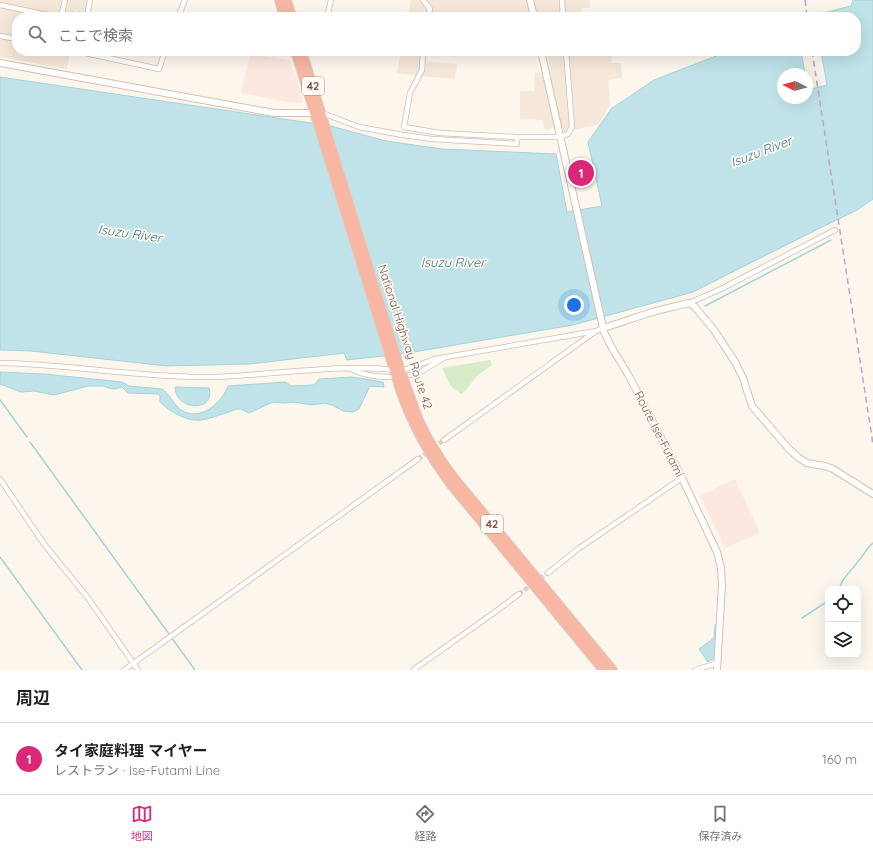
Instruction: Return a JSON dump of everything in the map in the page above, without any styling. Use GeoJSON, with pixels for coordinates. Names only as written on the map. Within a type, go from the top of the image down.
{"type":"FeatureCollection","features":[{"type":"Feature","properties":{"kind":"highway"},"geometry":{"type":"LineString","coordinates":[[279,0],[283,12]]}},
{"type":"Feature","properties":{"kind":"highway"},"geometry":{"type":"LineString","coordinates":[[287,0],[291,12]]}},
{"type":"Feature","properties":{"kind":"highway","name":"National Highway Route 42"},"geometry":{"type":"LineString","coordinates":[[297,56],[319,117]]}},
{"type":"Feature","properties":{"kind":"highway","name":"National Highway Route 42"},"geometry":{"type":"LineString","coordinates":[[303,56],[319,117],[400,390],[414,427],[438,469],[603,670]]}},
{"type":"Feature","properties":{"kind":"highway","name":"National Highway Route 42"},"geometry":{"type":"LineString","coordinates":[[395,369],[428,438],[456,480],[613,670]]}},
{"type":"Feature","properties":{"kind":"main road"},"geometry":{"type":"LineString","coordinates":[[530,0],[533,12]]}},
{"type":"Feature","properties":{"kind":"main road","name":"Route Ise-Futami"},"geometry":{"type":"LineString","coordinates":[[543,56],[574,201],[606,338],[629,376],[682,478],[714,545],[721,568],[722,592],[717,670]]}},
{"type":"Feature","properties":{"kind":"main road"},"geometry":{"type":"LineString","coordinates":[[0,63],[274,113],[319,117]]}},
{"type":"Feature","properties":{"kind":"main road"},"geometry":{"type":"LineString","coordinates":[[603,328],[689,303],[694,306],[714,330],[735,362],[743,378],[752,406],[789,449],[807,463],[825,466],[873,494]]}},
{"type":"Feature","properties":{"kind":"street"},"geometry":{"type":"LineString","coordinates":[[62,12],[65,0]]}},
{"type":"Feature","properties":{"kind":"street"},"geometry":{"type":"LineString","coordinates":[[88,11],[90,0]]}},
{"type":"Feature","properties":{"kind":"street"},"geometry":{"type":"LineString","coordinates":[[180,12],[185,0]]}},
{"type":"Feature","properties":{"kind":"street"},"geometry":{"type":"LineString","coordinates":[[328,12],[331,0]]}},
{"type":"Feature","properties":{"kind":"street"},"geometry":{"type":"LineString","coordinates":[[422,0],[430,9],[429,12]]}},
{"type":"Feature","properties":{"kind":"street"},"geometry":{"type":"LineString","coordinates":[[562,0],[563,12]]}},
{"type":"Feature","properties":{"kind":"street"},"geometry":{"type":"LineString","coordinates":[[0,4],[35,12]]}},
{"type":"Feature","properties":{"kind":"street"},"geometry":{"type":"LineString","coordinates":[[0,36],[12,38]]}},
{"type":"Feature","properties":{"kind":"street"},"geometry":{"type":"LineString","coordinates":[[99,56],[159,69],[163,56]]}},
{"type":"Feature","properties":{"kind":"street"},"geometry":{"type":"LineString","coordinates":[[423,56],[422,70],[410,93],[404,127],[440,133],[517,137],[560,137],[568,134],[572,127],[566,56]]}},
{"type":"Feature","properties":{"kind":"street"},"geometry":{"type":"LineString","coordinates":[[319,117],[402,135],[432,139],[517,144],[517,137]]}},
{"type":"Feature","properties":{"kind":"street"},"geometry":{"type":"LineString","coordinates":[[689,303],[721,289],[835,230]]}},
{"type":"Feature","properties":{"kind":"street"},"geometry":{"type":"LineString","coordinates":[[444,440],[596,331],[603,328]]}},
{"type":"Feature","properties":{"kind":"street"},"geometry":{"type":"LineString","coordinates":[[349,368],[356,372],[374,376],[435,359],[596,331]]}},
{"type":"Feature","properties":{"kind":"street"},"geometry":{"type":"LineString","coordinates":[[410,375],[417,374],[445,357]]}},
{"type":"Feature","properties":{"kind":"street"},"geometry":{"type":"LineString","coordinates":[[0,363],[28,364],[175,377],[216,377],[349,368],[395,369]]}},
{"type":"Feature","properties":{"kind":"street"},"geometry":{"type":"LineString","coordinates":[[124,670],[418,460]]}},
{"type":"Feature","properties":{"kind":"street"},"geometry":{"type":"LineString","coordinates":[[548,574],[578,549],[682,478]]}},
{"type":"Feature","properties":{"kind":"street"},"geometry":{"type":"LineString","coordinates":[[0,479],[44,544],[88,598],[138,670]]}},
{"type":"Feature","properties":{"kind":"street"},"geometry":{"type":"LineString","coordinates":[[413,670],[518,594]]}},
{"type":"Feature","properties":{"kind":"street"},"geometry":{"type":"LineString","coordinates":[[695,670],[718,663]]}},
{"type":"Feature","properties":{"kind":"shaded area"},"geometry":{"type":"Polygon","coordinates":[[[0,0],[63,0],[61,12],[42,12],[0,3],[0,0]]]}},
{"type":"Feature","properties":{"kind":"shaded area"},"geometry":{"type":"Polygon","coordinates":[[[68,0],[88,0],[86,11],[76,9],[75,12],[66,12],[68,0]]]}},
{"type":"Feature","properties":{"kind":"shaded area"},"geometry":{"type":"Polygon","coordinates":[[[411,0],[528,0],[531,12],[409,12],[411,0]]]}},
{"type":"Feature","properties":{"kind":"shaded area"},"geometry":{"type":"Polygon","coordinates":[[[534,0],[590,0],[590,7],[581,9],[581,12],[537,12],[534,0]]]}},
{"type":"Feature","properties":{"kind":"shaded area"},"geometry":{"type":"Polygon","coordinates":[[[0,6],[27,12],[12,12],[12,36],[0,34],[0,6]]]}},
{"type":"Feature","properties":{"kind":"shaded area"},"geometry":{"type":"Polygon","coordinates":[[[0,38],[12,40],[12,56],[69,56],[67,69],[0,57],[0,38]]]}},
{"type":"Feature","properties":{"kind":"shaded area"},"geometry":{"type":"Polygon","coordinates":[[[250,56],[263,56],[289,60],[297,77],[303,103],[287,102],[241,93],[250,56]]]}},
{"type":"Feature","properties":{"kind":"shaded area"},"geometry":{"type":"Polygon","coordinates":[[[400,56],[420,56],[420,61],[457,64],[455,79],[397,73],[400,56]]]}},
{"type":"Feature","properties":{"kind":"shaded area"},"geometry":{"type":"Polygon","coordinates":[[[547,56],[611,56],[612,63],[621,63],[622,78],[608,80],[610,105],[598,125],[562,132],[562,125],[545,130],[543,120],[520,119],[520,91],[534,91],[535,73],[551,71],[547,56]]]}},
{"type":"Feature","properties":{"kind":"shaded area"},"geometry":{"type":"Polygon","coordinates":[[[735,479],[760,533],[725,548],[700,496],[735,479]]]}},
{"type":"Feature","properties":{"kind":"green space"},"geometry":{"type":"Polygon","coordinates":[[[490,360],[492,365],[477,376],[461,394],[451,387],[442,368],[490,360]]]}},
{"type":"Feature","properties":{"kind":"water","name":"Isuzu River"},"geometry":{"type":"Polygon","coordinates":[[[853,0],[873,0],[873,199],[857,210],[693,292],[573,325],[402,354],[347,360],[344,353],[250,364],[167,366],[31,351],[0,350],[0,77],[331,126],[386,141],[442,149],[556,154],[567,212],[602,206],[588,142],[611,109],[654,80],[716,56],[802,56],[804,68],[777,68],[777,104],[813,104],[813,89],[827,85],[822,56],[861,56],[861,12],[827,12],[851,6],[853,0]]]}},
{"type":"Feature","properties":{"kind":"water"},"geometry":{"type":"Polygon","coordinates":[[[0,372],[44,374],[122,382],[129,386],[162,389],[181,410],[195,414],[215,405],[225,393],[228,386],[286,382],[291,386],[314,385],[319,379],[352,377],[383,382],[384,387],[370,386],[359,409],[353,412],[343,411],[332,405],[324,403],[312,405],[293,402],[273,402],[249,413],[241,409],[237,409],[208,419],[196,420],[184,418],[168,409],[160,402],[160,396],[158,394],[128,393],[122,387],[114,389],[104,386],[88,386],[54,395],[34,391],[21,392],[0,384],[0,372]]]}},
{"type":"Feature","properties":{"kind":"water"},"geometry":{"type":"Polygon","coordinates":[[[175,387],[209,388],[210,396],[202,405],[188,405],[177,395],[175,387]]]}},
{"type":"Feature","properties":{"kind":"water"},"geometry":{"type":"Polygon","coordinates":[[[719,624],[717,656],[708,662],[699,649],[714,638],[715,625],[719,624]]]}},
{"type":"Feature","properties":{"kind":"waterway"},"geometry":{"type":"LineString","coordinates":[[705,306],[831,240]]}},
{"type":"Feature","properties":{"kind":"waterway"},"geometry":{"type":"LineString","coordinates":[[0,400],[27,437]]}},
{"type":"Feature","properties":{"kind":"waterway"},"geometry":{"type":"LineString","coordinates":[[30,442],[195,670]]}},
{"type":"Feature","properties":{"kind":"waterway"},"geometry":{"type":"LineString","coordinates":[[840,586],[844,578],[873,543]]}},
{"type":"Feature","properties":{"kind":"waterway"},"geometry":{"type":"LineString","coordinates":[[0,557],[82,670]]}},
{"type":"Feature","properties":{"kind":"waterway"},"geometry":{"type":"LineString","coordinates":[[802,618],[825,603]]}},
{"type":"Feature","properties":{"kind":"tunnel"},"geometry":{"type":"LineString","coordinates":[[418,459],[444,440]]}},
{"type":"Feature","properties":{"kind":"tunnel"},"geometry":{"type":"LineString","coordinates":[[519,594],[548,573]]}},
{"type":"Feature","properties":{"kind":"railway"},"geometry":{"type":"LineString","coordinates":[[805,0],[806,12]]}},
{"type":"Feature","properties":{"kind":"railway"},"geometry":{"type":"LineString","coordinates":[[813,56],[873,444]]}},
{"type":"Feature","properties":{"kind":"place","name":"タイ家庭料理 マイヤー"},"geometry":{"type":"Point","coordinates":[581,173]}}]}
